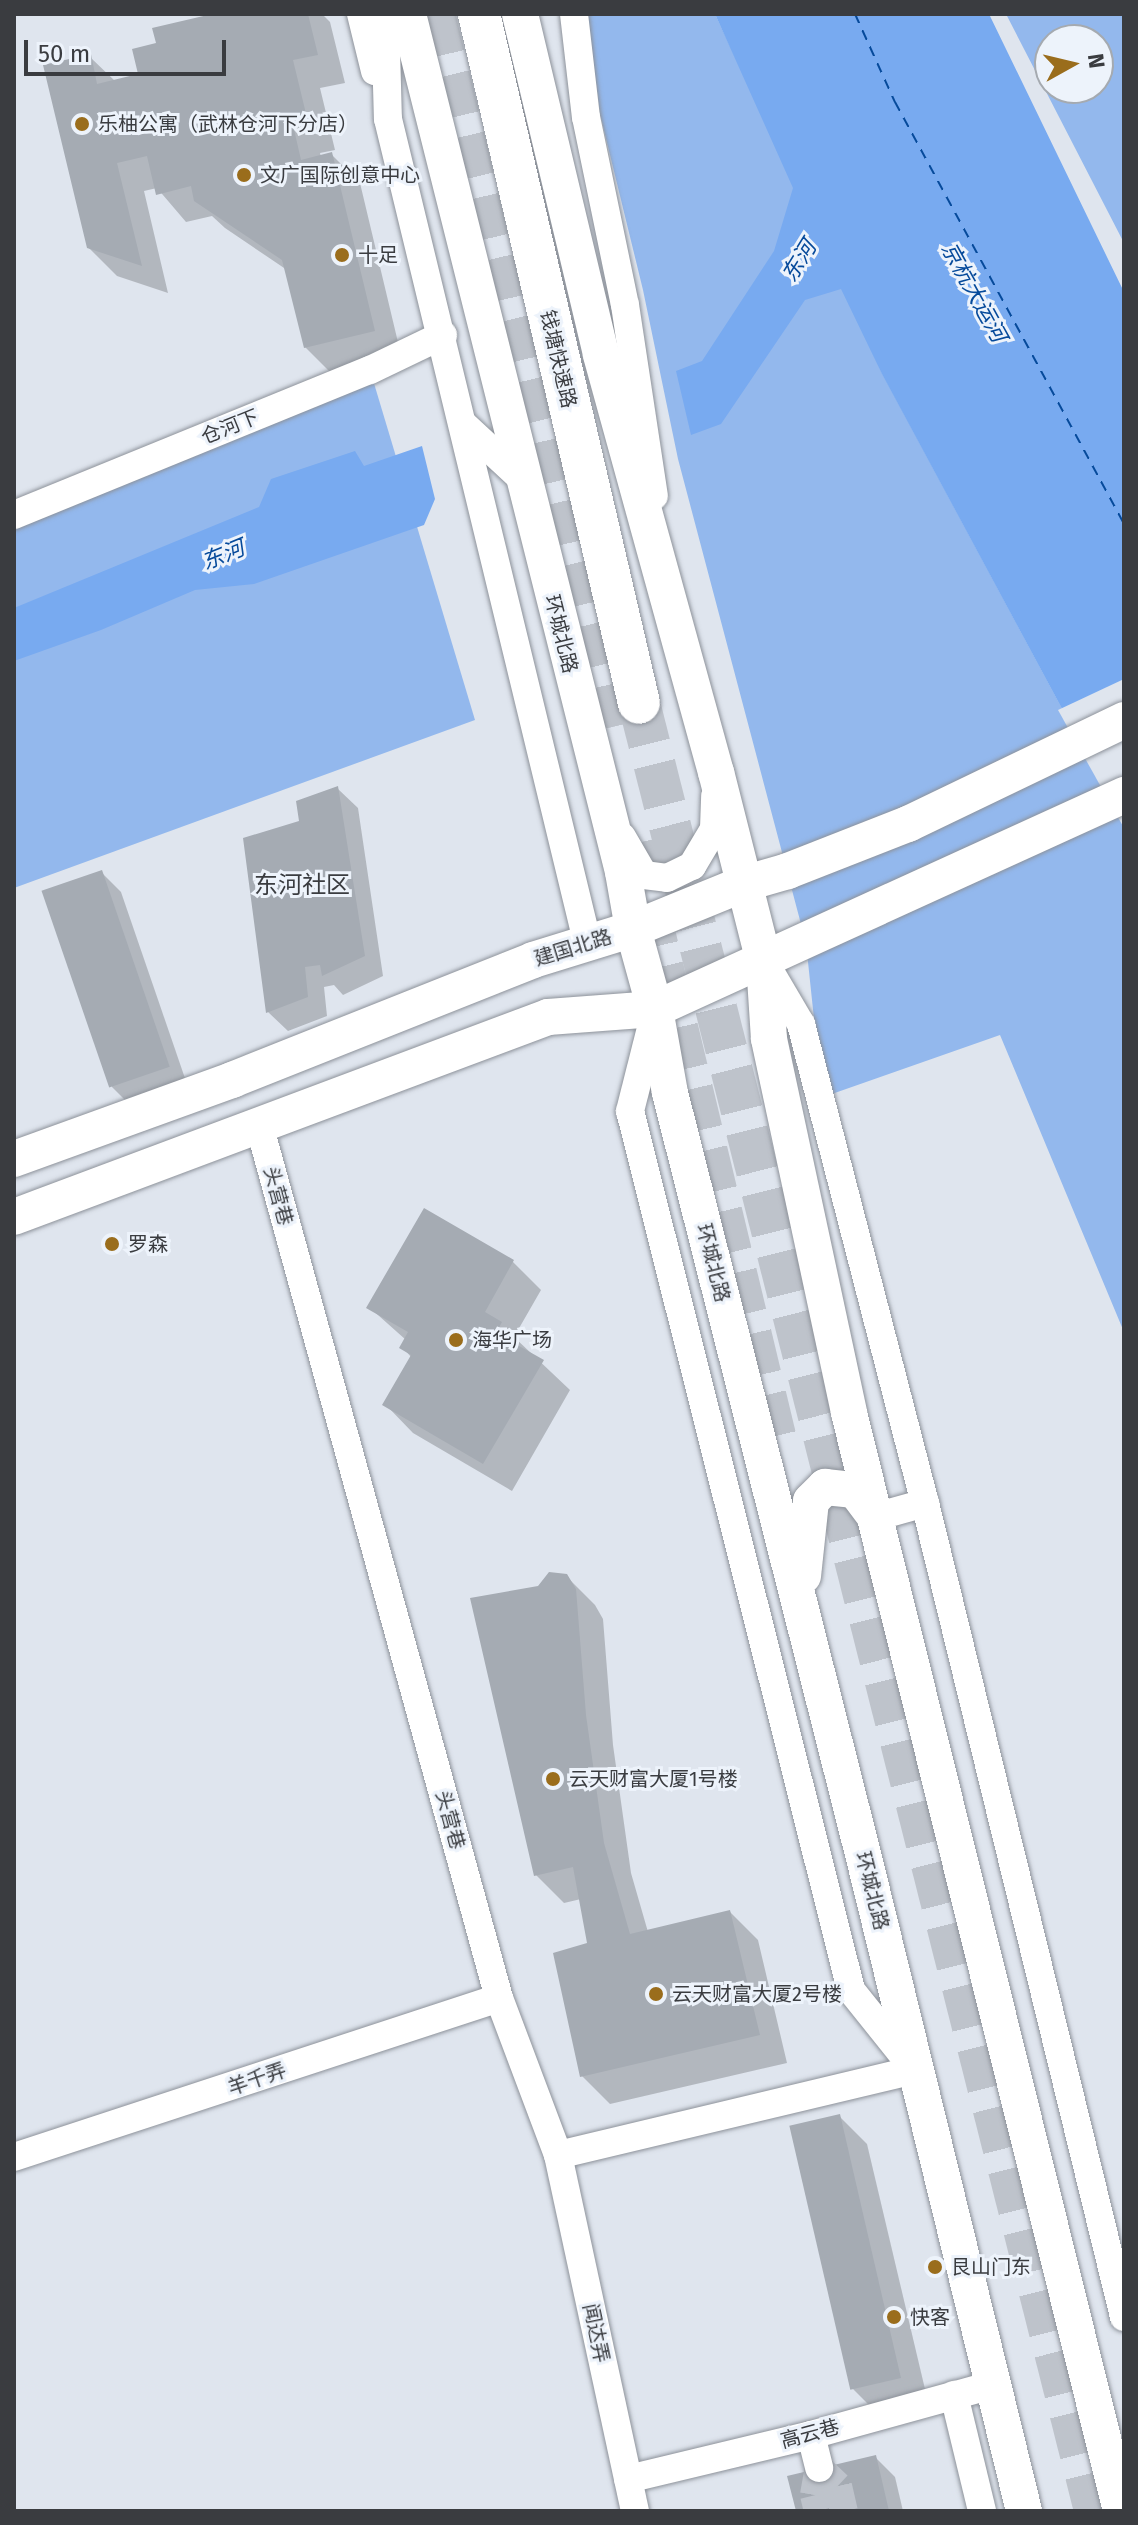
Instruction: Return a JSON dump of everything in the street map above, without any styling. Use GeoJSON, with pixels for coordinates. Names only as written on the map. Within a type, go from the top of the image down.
{"type":"FeatureCollection","features":[{"type":"Feature","properties":{"kind":"highway","name":"钱塘快速路"},"geometry":{"type":"LineString","coordinates":[[479,14],[639,703]]}},
{"type":"Feature","properties":{"kind":"highway"},"geometry":{"type":"LineString","coordinates":[[491,14],[519,192]]}},
{"type":"Feature","properties":{"kind":"main road","name":"环城北路"},"geometry":{"type":"LineString","coordinates":[[408,14],[521,478],[623,872],[633,929],[655,1009],[670,1093],[1024,2511]]}},
{"type":"Feature","properties":{"kind":"main road"},"geometry":{"type":"LineString","coordinates":[[520,14],[601,355],[716,772],[764,962],[769,1039],[875,1517],[1121,2511]]}},
{"type":"Feature","properties":{"kind":"main road","name":"建国北路"},"geometry":{"type":"LineString","coordinates":[[14,1159],[232,1080],[533,960],[633,929],[743,884],[788,871],[908,824],[1124,720]]}},
{"type":"Feature","properties":{"kind":"main road"},"geometry":{"type":"LineString","coordinates":[[14,1217],[260,1128],[548,1017],[655,1009],[764,962],[1124,795]]}},
{"type":"Feature","properties":{"kind":"main road"},"geometry":{"type":"LineString","coordinates":[[801,1610],[811,1501],[825,1487],[855,1490],[875,1517]]}},
{"type":"Feature","properties":{"kind":"street"},"geometry":{"type":"LineString","coordinates":[[361,14],[443,335],[588,945]]}},
{"type":"Feature","properties":{"kind":"street"},"geometry":{"type":"LineString","coordinates":[[385,14],[388,119]]}},
{"type":"Feature","properties":{"kind":"street"},"geometry":{"type":"LineString","coordinates":[[574,14],[586,117],[625,305],[672,611]]}},
{"type":"Feature","properties":{"kind":"street","name":"仓河下"},"geometry":{"type":"LineString","coordinates":[[14,515],[370,370],[443,335]]}},
{"type":"Feature","properties":{"kind":"street"},"geometry":{"type":"LineString","coordinates":[[464,425],[521,478]]}},
{"type":"Feature","properties":{"kind":"street"},"geometry":{"type":"LineString","coordinates":[[602,797],[644,875],[667,878],[692,866],[714,829],[716,772]]}},
{"type":"Feature","properties":{"kind":"street"},"geometry":{"type":"LineString","coordinates":[[764,962],[801,1024],[925,1503],[1124,2317]]}},
{"type":"Feature","properties":{"kind":"street"},"geometry":{"type":"LineString","coordinates":[[558,2155],[915,2070],[851,1990],[630,1111],[655,1009]]}},
{"type":"Feature","properties":{"kind":"street","name":"头营巷"},"geometry":{"type":"LineString","coordinates":[[260,1128],[499,1998],[558,2155]]}},
{"type":"Feature","properties":{"kind":"street"},"geometry":{"type":"LineString","coordinates":[[875,1517],[925,1503]]}},
{"type":"Feature","properties":{"kind":"street","name":"羊千弄"},"geometry":{"type":"LineString","coordinates":[[14,2157],[499,1998]]}},
{"type":"Feature","properties":{"kind":"street","name":"闻达弄"},"geometry":{"type":"LineString","coordinates":[[558,2155],[635,2511]]}},
{"type":"Feature","properties":{"kind":"street","name":"高云巷"},"geometry":{"type":"LineString","coordinates":[[628,2479],[811,2435],[992,2385]]}},
{"type":"Feature","properties":{"kind":"street"},"geometry":{"type":"LineString","coordinates":[[954,2395],[982,2511]]}},
{"type":"Feature","properties":{"kind":"street"},"geometry":{"type":"LineString","coordinates":[[811,2435],[819,2468]]}},
{"type":"Feature","properties":{"kind":"shaded area"},"geometry":{"type":"Polygon","coordinates":[[[587,14],[715,14],[882,373],[1124,824],[1124,1332],[1000,1035],[829,1095],[814,1019],[806,943],[678,459],[643,290],[600,114],[587,14]]]}},
{"type":"Feature","properties":{"kind":"shaded area"},"geometry":{"type":"Polygon","coordinates":[[[1006,14],[1124,14],[1124,243],[1052,104],[1114,104],[1114,24],[1034,24],[1034,68],[1006,14]]]}},
{"type":"Feature","properties":{"kind":"shaded area"},"geometry":{"type":"Polygon","coordinates":[[[370,370],[475,720],[14,888],[14,515],[370,370]]]}},
{"type":"Feature","properties":{"kind":"water"},"geometry":{"type":"Polygon","coordinates":[[[715,14],[989,14],[1124,292],[1124,824],[882,374],[841,289],[805,300],[721,424],[691,435],[676,371],[702,361],[774,251],[793,188],[715,14]]]}},
{"type":"Feature","properties":{"kind":"water","name":"东河"},"geometry":{"type":"Polygon","coordinates":[[[422,446],[435,499],[424,525],[254,584],[195,590],[101,630],[14,661],[14,608],[259,507],[271,479],[355,451],[364,466],[422,446]]]}},
{"type":"Feature","properties":{"kind":"pier"},"geometry":{"type":"Polygon","coordinates":[[[1124,679],[1124,828],[1058,710],[1124,679]]]}},
{"type":"Feature","properties":{"kind":"building","name":"文广国际创意中心"},"geometry":{"type":"Polygon","coordinates":[[[212,14],[308,14],[318,55],[293,60],[308,122],[293,125],[301,160],[332,152],[375,331],[304,348],[282,260],[194,201],[191,186],[156,195],[147,156],[117,163],[142,266],[87,248],[43,65],[91,54],[97,84],[138,74],[132,49],[156,43],[152,28],[212,14]]]}},
{"type":"Feature","properties":{"kind":"building"},"geometry":{"type":"Polygon","coordinates":[[[338,786],[365,956],[322,976],[320,965],[305,967],[308,997],[266,1013],[243,838],[299,821],[296,801],[338,786]]]}},
{"type":"Feature","properties":{"kind":"building"},"geometry":{"type":"Polygon","coordinates":[[[102,870],[170,1067],[109,1088],[41,891],[102,870]]]}},
{"type":"Feature","properties":{"kind":"building","name":"海华广场"},"geometry":{"type":"Polygon","coordinates":[[[424,1208],[514,1260],[485,1312],[502,1322],[496,1333],[544,1360],[483,1464],[382,1405],[411,1355],[399,1348],[408,1332],[366,1308],[424,1208]]]}},
{"type":"Feature","properties":{"kind":"building"},"geometry":{"type":"Polygon","coordinates":[[[549,1572],[567,1574],[576,1589],[586,1715],[604,1843],[630,1934],[730,1910],[760,2035],[580,2077],[553,1953],[587,1943],[573,1867],[534,1876],[470,1598],[538,1586],[549,1572]]]}},
{"type":"Feature","properties":{"kind":"building"},"geometry":{"type":"Polygon","coordinates":[[[840,2114],[901,2378],[850,2390],[789,2126],[840,2114]]]}},
{"type":"Feature","properties":{"kind":"building"},"geometry":{"type":"Polygon","coordinates":[[[876,2455],[889,2511],[796,2511],[787,2476],[876,2455]]]}},
{"type":"Feature","properties":{"kind":"ferry route"},"geometry":{"type":"LineString","coordinates":[[855,14],[895,102],[1124,523]]}},
{"type":"Feature","properties":{"kind":"tunnel"},"geometry":{"type":"LineString","coordinates":[[434,14],[605,729]]}},
{"type":"Feature","properties":{"kind":"tunnel"},"geometry":{"type":"LineString","coordinates":[[639,703],[1095,2511]]}},
{"type":"Feature","properties":{"kind":"tunnel"},"geometry":{"type":"LineString","coordinates":[[633,844],[776,1440]]}},
{"type":"Feature","properties":{"kind":"tunnel"},"geometry":{"type":"LineString","coordinates":[[819,2468],[838,2486],[844,2511]]}},
{"type":"Feature","properties":{"kind":"tunnel"},"geometry":{"type":"LineString","coordinates":[[818,2511],[814,2495],[819,2468]]}},
{"type":"Feature","properties":{"kind":"place","name":"乐柚公寓（武林仓河下分店）"},"geometry":{"type":"Point","coordinates":[82,124]}},
{"type":"Feature","properties":{"kind":"place","name":"文广国际创意中心"},"geometry":{"type":"Point","coordinates":[244,175]}},
{"type":"Feature","properties":{"kind":"place","name":"十足"},"geometry":{"type":"Point","coordinates":[342,255]}},
{"type":"Feature","properties":{"kind":"place","name":"罗森"},"geometry":{"type":"Point","coordinates":[112,1244]}},
{"type":"Feature","properties":{"kind":"place","name":"海华广场"},"geometry":{"type":"Point","coordinates":[456,1340]}},
{"type":"Feature","properties":{"kind":"place","name":"云天财富大厦1号楼"},"geometry":{"type":"Point","coordinates":[553,1779]}},
{"type":"Feature","properties":{"kind":"place","name":"云天财富大厦2号楼"},"geometry":{"type":"Point","coordinates":[656,1994]}},
{"type":"Feature","properties":{"kind":"place","name":"艮山门东"},"geometry":{"type":"Point","coordinates":[935,2267]}},
{"type":"Feature","properties":{"kind":"place","name":"快客"},"geometry":{"type":"Point","coordinates":[894,2317]}},
{"type":"Feature","properties":{"kind":"district","name":"东河社区"},"geometry":{"type":"Point","coordinates":[302,886]}},
{"type":"Feature","properties":{"kind":"water label","name":"京杭大运河"},"geometry":{"type":"Point","coordinates":[974,292]}}]}
